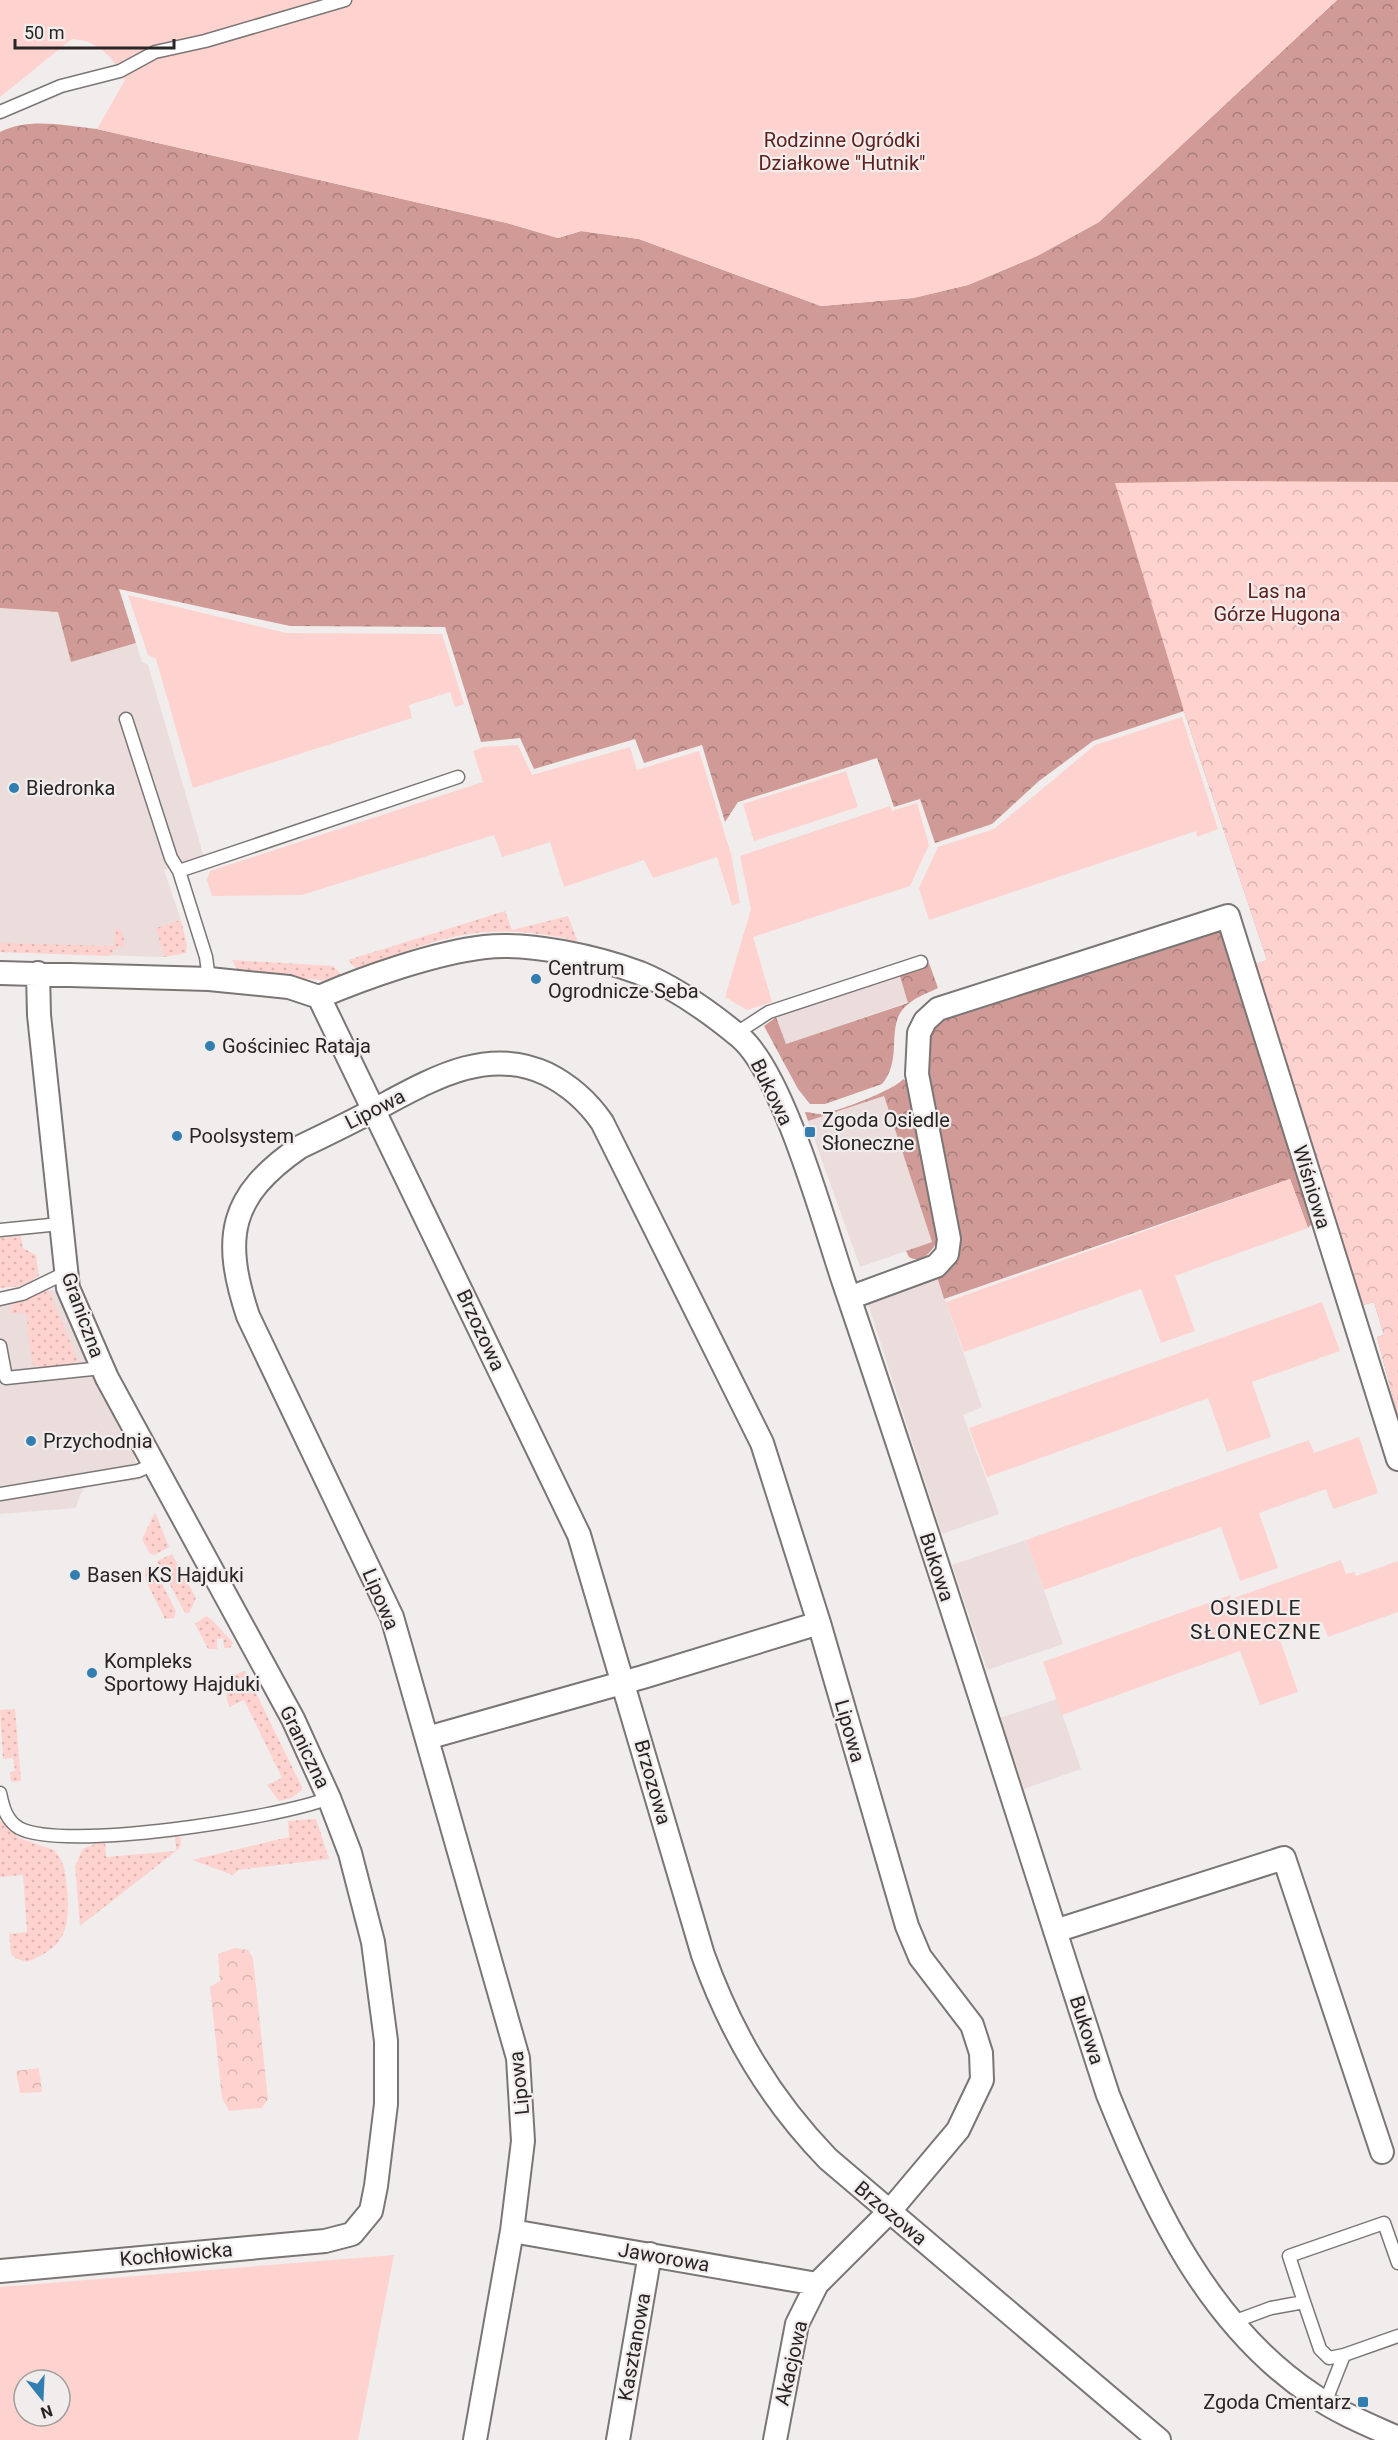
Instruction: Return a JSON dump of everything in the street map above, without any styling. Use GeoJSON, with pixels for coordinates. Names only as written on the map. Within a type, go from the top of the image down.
{"type":"FeatureCollection","features":[{"type":"Feature","properties":{"kind":"street","name":"Wiśniowa"},"geometry":{"type":"LineString","coordinates":[[849,1298],[936,1266],[947,1254],[949,1239],[916,1074],[919,1033],[926,1021],[938,1009],[1228,916],[1398,1459]]}},
{"type":"Feature","properties":{"kind":"street","name":"Bukowa"},"geometry":{"type":"LineString","coordinates":[[319,997],[454,952],[483,947],[526,946],[641,974],[673,991],[735,1034],[752,1050],[777,1094],[849,1298],[1108,2095],[1134,2158],[1183,2253],[1203,2285],[1233,2322],[1281,2370],[1325,2403],[1398,2438]]}},
{"type":"Feature","properties":{"kind":"street"},"geometry":{"type":"LineString","coordinates":[[0,973],[209,979],[289,987],[319,997]]}},
{"type":"Feature","properties":{"kind":"street","name":"Graniczna"},"geometry":{"type":"LineString","coordinates":[[38,974],[39,1015],[68,1288],[102,1368],[152,1465],[258,1652],[329,1798],[350,1853],[373,1942],[386,2041],[386,2104],[371,2211],[352,2234]]}},
{"type":"Feature","properties":{"kind":"street","name":"Brzozowa"},"geometry":{"type":"LineString","coordinates":[[319,997],[579,1535],[703,1955],[735,2032],[766,2085],[802,2132],[828,2159],[1160,2440]]}},
{"type":"Feature","properties":{"kind":"street","name":"Lipowa"},"geometry":{"type":"LineString","coordinates":[[475,2440],[512,2231],[523,2141],[518,2058],[392,1617],[248,1316],[233,1263],[235,1226],[250,1193],[262,1178],[300,1147],[457,1070],[500,1061],[527,1066],[558,1080],[595,1111],[762,1443],[819,1623],[907,1926],[920,1957],[972,2025],[982,2064],[977,2094],[958,2130],[889,2212]]}},
{"type":"Feature","properties":{"kind":"street"},"geometry":{"type":"LineString","coordinates":[[427,1738],[819,1623]]}},
{"type":"Feature","properties":{"kind":"street"},"geometry":{"type":"LineString","coordinates":[[1055,1931],[1284,1858],[1382,2152]]}},
{"type":"Feature","properties":{"kind":"street","name":"Akacjowa"},"geometry":{"type":"LineString","coordinates":[[775,2440],[797,2324],[817,2284],[889,2212]]}},
{"type":"Feature","properties":{"kind":"street","name":"Jaworowa"},"geometry":{"type":"LineString","coordinates":[[512,2231],[817,2284]]}},
{"type":"Feature","properties":{"kind":"street","name":"Kochłowicka"},"geometry":{"type":"LineString","coordinates":[[0,2271],[325,2241],[352,2234]]}},
{"type":"Feature","properties":{"kind":"street","name":"Kasztanowa"},"geometry":{"type":"LineString","coordinates":[[618,2440],[650,2254]]}},
{"type":"Feature","properties":{"kind":"lane"},"geometry":{"type":"LineString","coordinates":[[0,112],[61,86],[120,71],[155,52],[205,41],[345,0]]}},
{"type":"Feature","properties":{"kind":"lane"},"geometry":{"type":"LineString","coordinates":[[126,719],[171,858],[179,871],[206,957],[209,979]]}},
{"type":"Feature","properties":{"kind":"lane"},"geometry":{"type":"LineString","coordinates":[[179,871],[458,777]]}},
{"type":"Feature","properties":{"kind":"lane"},"geometry":{"type":"LineString","coordinates":[[735,1034],[769,1012],[921,962]]}},
{"type":"Feature","properties":{"kind":"lane"},"geometry":{"type":"LineString","coordinates":[[0,1230],[60,1224]]}},
{"type":"Feature","properties":{"kind":"lane"},"geometry":{"type":"LineString","coordinates":[[0,1299],[22,1294],[65,1273]]}},
{"type":"Feature","properties":{"kind":"lane"},"geometry":{"type":"LineString","coordinates":[[0,1346],[6,1378],[102,1368]]}},
{"type":"Feature","properties":{"kind":"lane"},"geometry":{"type":"LineString","coordinates":[[0,1494],[138,1471],[152,1465]]}},
{"type":"Feature","properties":{"kind":"lane"},"geometry":{"type":"LineString","coordinates":[[0,1793],[3,1809],[10,1821],[20,1828],[36,1834],[64,1837],[238,1820],[292,1810],[329,1798]]}},
{"type":"Feature","properties":{"kind":"lane"},"geometry":{"type":"LineString","coordinates":[[1398,2263],[1384,2223],[1289,2256],[1320,2349],[1329,2358],[1398,2336]]}},
{"type":"Feature","properties":{"kind":"lane"},"geometry":{"type":"LineString","coordinates":[[1233,2322],[1271,2308],[1304,2302]]}},
{"type":"Feature","properties":{"kind":"lane"},"geometry":{"type":"LineString","coordinates":[[1325,2403],[1344,2355]]}},
{"type":"Feature","properties":{"kind":"shaded area"},"geometry":{"type":"Polygon","coordinates":[[[0,608],[59,612],[71,662],[136,643],[142,662],[148,665],[204,857],[164,870],[181,920],[157,929],[164,957],[0,952],[0,608]]]}},
{"type":"Feature","properties":{"kind":"shaded area"},"geometry":{"type":"Polygon","coordinates":[[[899,973],[908,1002],[786,1044],[776,1017],[899,973]]]}},
{"type":"Feature","properties":{"kind":"shaded area"},"geometry":{"type":"Polygon","coordinates":[[[884,1096],[932,1242],[860,1267],[808,1121],[884,1096]]]}},
{"type":"Feature","properties":{"kind":"shaded area"},"geometry":{"type":"Polygon","coordinates":[[[936,1273],[982,1407],[963,1415],[999,1514],[942,1534],[867,1301],[936,1273]]]}},
{"type":"Feature","properties":{"kind":"shaded area"},"geometry":{"type":"Polygon","coordinates":[[[58,1290],[100,1385],[134,1454],[139,1480],[87,1485],[80,1495],[76,1508],[0,1514],[0,1293],[58,1290]]]}},
{"type":"Feature","properties":{"kind":"shaded area"},"geometry":{"type":"Polygon","coordinates":[[[1026,1540],[1063,1644],[987,1670],[952,1565],[1026,1540]]]}},
{"type":"Feature","properties":{"kind":"shaded area"},"geometry":{"type":"Polygon","coordinates":[[[1057,1699],[1081,1769],[1024,1789],[1000,1718],[1057,1699]]]}},
{"type":"Feature","properties":{"kind":"green space","name":"Rodzinne Ogródki Działkowe \"Hutnik\""},"geometry":{"type":"Polygon","coordinates":[[[0,0],[1337,0],[1099,222],[1037,256],[968,285],[913,298],[821,306],[639,239],[581,231],[558,238],[507,223],[97,129],[125,80],[111,58],[98,47],[82,40],[72,39],[0,97],[0,0]]]}},
{"type":"Feature","properties":{"kind":"green space"},"geometry":{"type":"Polygon","coordinates":[[[1337,0],[1398,0],[1398,1416],[1377,1337],[1384,1335],[1374,1302],[1356,1307],[1253,965],[1267,960],[1184,711],[1093,741],[1039,781],[992,824],[935,843],[920,799],[894,807],[877,758],[738,802],[725,822],[702,745],[644,763],[635,739],[534,769],[520,738],[481,742],[445,627],[290,626],[119,589],[136,643],[71,662],[58,612],[0,608],[0,132],[11,127],[35,124],[97,129],[507,223],[558,238],[581,231],[639,239],[821,306],[913,298],[968,285],[1037,256],[1099,222],[1337,0]]]}},
{"type":"Feature","properties":{"kind":"green space","name":"Las na Górze Hugona"},"geometry":{"type":"Polygon","coordinates":[[[1398,482],[1398,1416],[1377,1337],[1384,1335],[1374,1302],[1356,1307],[1253,965],[1267,960],[1184,711],[1115,483],[1398,482]]]}},
{"type":"Feature","properties":{"kind":"green space"},"geometry":{"type":"Polygon","coordinates":[[[128,595],[286,633],[442,634],[464,704],[455,707],[450,692],[409,705],[412,718],[193,788],[156,659],[148,655],[128,595]]]}},
{"type":"Feature","properties":{"kind":"green space"},"geometry":{"type":"Polygon","coordinates":[[[1182,717],[1218,829],[1197,837],[1196,831],[929,920],[919,888],[938,847],[994,829],[1095,745],[1182,717]]]}},
{"type":"Feature","properties":{"kind":"green space"},"geometry":{"type":"Polygon","coordinates":[[[518,745],[532,775],[630,747],[637,770],[699,751],[731,854],[740,903],[732,905],[717,857],[653,878],[644,860],[564,887],[550,842],[502,857],[494,835],[302,895],[212,896],[207,880],[210,871],[483,782],[473,751],[483,747],[518,745]]]}},
{"type":"Feature","properties":{"kind":"green space"},"geometry":{"type":"Polygon","coordinates":[[[846,771],[858,807],[754,841],[743,804],[846,771]]]}},
{"type":"Feature","properties":{"kind":"green space"},"geometry":{"type":"Polygon","coordinates":[[[917,803],[929,845],[910,886],[753,937],[772,1002],[747,1010],[725,997],[751,909],[740,856],[890,806],[892,811],[917,803]]]}},
{"type":"Feature","properties":{"kind":"green space"},"geometry":{"type":"Polygon","coordinates":[[[505,911],[512,930],[568,916],[581,950],[572,948],[569,939],[528,933],[472,933],[428,944],[371,963],[367,972],[361,974],[348,960],[505,911]]]}},
{"type":"Feature","properties":{"kind":"green space"},"geometry":{"type":"Polygon","coordinates":[[[181,920],[187,945],[186,953],[164,957],[156,928],[181,920]]]}},
{"type":"Feature","properties":{"kind":"green space"},"geometry":{"type":"Polygon","coordinates":[[[115,929],[122,930],[125,947],[117,947],[109,956],[0,952],[0,943],[114,946],[115,929]]]}},
{"type":"Feature","properties":{"kind":"green space"},"geometry":{"type":"Polygon","coordinates":[[[1225,929],[1315,1220],[1308,1228],[1290,1179],[944,1299],[936,1273],[949,1267],[922,1074],[930,1024],[971,1003],[976,1010],[1225,929]]]}},
{"type":"Feature","properties":{"kind":"green space"},"geometry":{"type":"Polygon","coordinates":[[[232,960],[333,966],[345,979],[330,981],[242,973],[238,971],[232,960]]]}},
{"type":"Feature","properties":{"kind":"green space"},"geometry":{"type":"Polygon","coordinates":[[[929,963],[938,988],[911,1002],[899,1016],[892,1065],[882,1084],[825,1104],[810,1104],[798,1089],[764,1026],[776,1017],[786,1044],[908,1003],[899,973],[929,963]]]}},
{"type":"Feature","properties":{"kind":"green space"},"geometry":{"type":"Polygon","coordinates":[[[903,1079],[907,1082],[939,1237],[931,1251],[919,1259],[909,1257],[906,1251],[932,1242],[884,1096],[808,1121],[805,1112],[820,1114],[838,1110],[877,1095],[903,1079]]]}},
{"type":"Feature","properties":{"kind":"green space"},"geometry":{"type":"Polygon","coordinates":[[[1290,1179],[1308,1228],[1175,1276],[1195,1331],[1161,1343],[1141,1289],[964,1352],[946,1302],[1290,1179]]]}},
{"type":"Feature","properties":{"kind":"green space"},"geometry":{"type":"Polygon","coordinates":[[[21,1236],[23,1248],[36,1255],[39,1276],[23,1286],[0,1288],[0,1238],[21,1236]]]}},
{"type":"Feature","properties":{"kind":"green space"},"geometry":{"type":"Polygon","coordinates":[[[45,1290],[49,1291],[78,1361],[48,1367],[32,1364],[26,1313],[10,1313],[12,1304],[45,1290]]]}},
{"type":"Feature","properties":{"kind":"green space"},"geometry":{"type":"Polygon","coordinates":[[[1322,1302],[1340,1351],[1252,1382],[1271,1437],[1227,1452],[1208,1398],[987,1477],[969,1428],[1322,1302]]]}},
{"type":"Feature","properties":{"kind":"green space"},"geometry":{"type":"Polygon","coordinates":[[[1359,1437],[1378,1493],[1333,1509],[1326,1489],[1259,1513],[1278,1568],[1240,1581],[1221,1527],[1044,1590],[1026,1540],[1309,1440],[1314,1453],[1359,1437]]]}},
{"type":"Feature","properties":{"kind":"green space"},"geometry":{"type":"Polygon","coordinates":[[[155,1512],[169,1547],[155,1555],[150,1554],[142,1539],[155,1512]]]}},
{"type":"Feature","properties":{"kind":"green space"},"geometry":{"type":"Polygon","coordinates":[[[172,1554],[196,1598],[189,1613],[185,1613],[157,1561],[172,1554]]]}},
{"type":"Feature","properties":{"kind":"green space"},"geometry":{"type":"Polygon","coordinates":[[[1341,1560],[1346,1574],[1354,1572],[1356,1576],[1398,1561],[1398,1612],[1328,1637],[1322,1622],[1279,1637],[1298,1692],[1260,1705],[1240,1651],[1062,1715],[1043,1662],[1230,1595],[1231,1599],[1341,1560]]]}},
{"type":"Feature","properties":{"kind":"green space"},"geometry":{"type":"Polygon","coordinates":[[[152,1564],[176,1611],[174,1618],[165,1619],[146,1581],[145,1568],[152,1564]]]}},
{"type":"Feature","properties":{"kind":"green space"},"geometry":{"type":"Polygon","coordinates":[[[206,1616],[233,1643],[230,1648],[224,1648],[223,1638],[217,1639],[217,1649],[208,1649],[195,1624],[206,1616]]]}},
{"type":"Feature","properties":{"kind":"green space"},"geometry":{"type":"Polygon","coordinates":[[[245,1671],[302,1787],[302,1790],[291,1798],[279,1801],[267,1785],[282,1778],[244,1700],[229,1707],[228,1684],[233,1676],[245,1671]]]}},
{"type":"Feature","properties":{"kind":"green space"},"geometry":{"type":"Polygon","coordinates":[[[15,1709],[21,1781],[11,1782],[10,1772],[15,1771],[13,1758],[3,1759],[0,1710],[15,1709]]]}},
{"type":"Feature","properties":{"kind":"green space"},"geometry":{"type":"Polygon","coordinates":[[[316,1819],[329,1859],[238,1870],[233,1875],[192,1860],[289,1837],[288,1821],[316,1819]]]}},
{"type":"Feature","properties":{"kind":"green space"},"geometry":{"type":"Polygon","coordinates":[[[0,1820],[19,1838],[54,1850],[65,1872],[68,1914],[63,1934],[51,1950],[27,1962],[11,1954],[9,1934],[27,1932],[23,1875],[0,1877],[0,1820]]]}},
{"type":"Feature","properties":{"kind":"green space"},"geometry":{"type":"Polygon","coordinates":[[[175,1835],[181,1838],[180,1848],[80,1926],[75,1866],[83,1849],[105,1840],[106,1857],[176,1851],[175,1835]]]}},
{"type":"Feature","properties":{"kind":"green space"},"geometry":{"type":"Polygon","coordinates":[[[235,1948],[248,1950],[253,1958],[268,2099],[262,2108],[229,2111],[222,2098],[210,1987],[220,1981],[218,1954],[235,1948]]]}},
{"type":"Feature","properties":{"kind":"green space"},"geometry":{"type":"Polygon","coordinates":[[[39,2068],[42,2092],[20,2093],[16,2071],[39,2068]]]}},
{"type":"Feature","properties":{"kind":"green space"},"geometry":{"type":"Polygon","coordinates":[[[394,2255],[358,2440],[0,2440],[0,2287],[394,2255]]]}},
{"type":"Feature","properties":{"kind":"place","name":"Biedronka"},"geometry":{"type":"Point","coordinates":[14,788]}},
{"type":"Feature","properties":{"kind":"place","name":"Centrum Ogrodnicze Seba"},"geometry":{"type":"Point","coordinates":[536,979]}},
{"type":"Feature","properties":{"kind":"place","name":"Gościniec Rataja"},"geometry":{"type":"Point","coordinates":[210,1046]}},
{"type":"Feature","properties":{"kind":"place","name":"Zgoda Osiedle Słoneczne"},"geometry":{"type":"Point","coordinates":[810,1132]}},
{"type":"Feature","properties":{"kind":"place","name":"Poolsystem"},"geometry":{"type":"Point","coordinates":[177,1136]}},
{"type":"Feature","properties":{"kind":"place","name":"Przychodnia"},"geometry":{"type":"Point","coordinates":[31,1441]}},
{"type":"Feature","properties":{"kind":"place","name":"Basen KS Hajduki"},"geometry":{"type":"Point","coordinates":[75,1575]}},
{"type":"Feature","properties":{"kind":"place","name":"Kompleks Sportowy Hajduki"},"geometry":{"type":"Point","coordinates":[92,1673]}},
{"type":"Feature","properties":{"kind":"place","name":"Zgoda Cmentarz"},"geometry":{"type":"Point","coordinates":[1363,2402]}},
{"type":"Feature","properties":{"kind":"district","name":"OSIEDLE SŁONECZNE"},"geometry":{"type":"Point","coordinates":[1256,1620]}}]}
